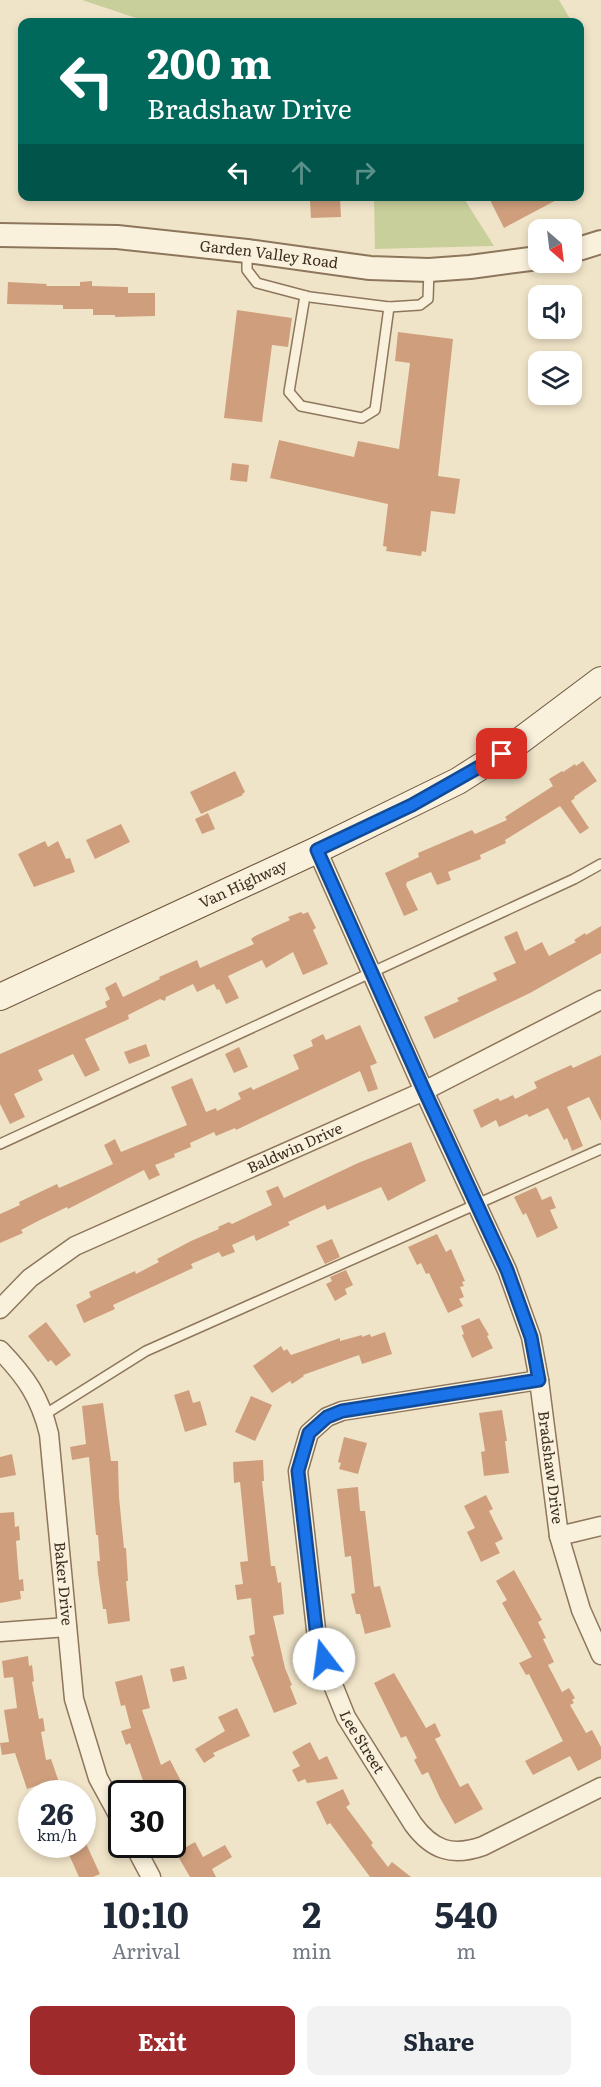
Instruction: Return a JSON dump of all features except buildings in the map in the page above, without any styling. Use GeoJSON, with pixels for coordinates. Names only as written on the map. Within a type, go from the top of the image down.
{"type":"FeatureCollection","features":[{"type":"Feature","properties":{"kind":"main road","name":"Van Highway"},"geometry":{"type":"LineString","coordinates":[[0,997],[412,805],[491,761],[544,725],[601,680]]}},
{"type":"Feature","properties":{"kind":"street","name":"Garden Valley Road"},"geometry":{"type":"LineString","coordinates":[[0,235],[117,237],[247,251],[351,267],[429,270],[528,259]]}},
{"type":"Feature","properties":{"kind":"street"},"geometry":{"type":"LineString","coordinates":[[582,248],[601,242]]}},
{"type":"Feature","properties":{"kind":"street","name":"Bradshaw Drive"},"geometry":{"type":"LineString","coordinates":[[317,850],[507,1270],[531,1337],[539,1380],[559,1536],[581,1610],[601,1655]]}},
{"type":"Feature","properties":{"kind":"street","name":"Baldwin Drive"},"geometry":{"type":"LineString","coordinates":[[0,1309],[30,1278],[75,1246],[424,1090],[601,1000]]}},
{"type":"Feature","properties":{"kind":"street","name":"Baker Drive"},"geometry":{"type":"LineString","coordinates":[[0,1350],[19,1370],[32,1390],[44,1415],[49,1434],[74,1699],[86,1744],[98,1778],[108,1796]]}},
{"type":"Feature","properties":{"kind":"street","name":"Lee Street"},"geometry":{"type":"LineString","coordinates":[[539,1380],[342,1411],[327,1417],[309,1433],[298,1471],[317,1638],[346,1717],[412,1824],[423,1838],[437,1847],[453,1851],[470,1850],[483,1846],[601,1787]]}},
{"type":"Feature","properties":{"kind":"street"},"geometry":{"type":"LineString","coordinates":[[559,1536],[601,1526]]}},
{"type":"Feature","properties":{"kind":"street"},"geometry":{"type":"LineString","coordinates":[[0,1632],[67,1627]]}},
{"type":"Feature","properties":{"kind":"street"},"geometry":{"type":"LineString","coordinates":[[141,1858],[151,1877]]}},
{"type":"Feature","properties":{"kind":"lane"},"geometry":{"type":"LineString","coordinates":[[247,251],[247,270],[257,283],[305,296],[389,307],[420,305],[428,299],[429,270]]}},
{"type":"Feature","properties":{"kind":"lane"},"geometry":{"type":"LineString","coordinates":[[305,296],[289,392],[302,406],[362,418],[375,410],[389,307]]}},
{"type":"Feature","properties":{"kind":"lane"},"geometry":{"type":"LineString","coordinates":[[0,1144],[574,879],[601,864]]}},
{"type":"Feature","properties":{"kind":"lane"},"geometry":{"type":"LineString","coordinates":[[44,1415],[146,1351],[601,1149]]}},
{"type":"Feature","properties":{"kind":"green space"},"geometry":{"type":"Polygon","coordinates":[[[82,0],[559,0],[570,18],[136,18],[82,0]]]}},
{"type":"Feature","properties":{"kind":"green space"},"geometry":{"type":"Polygon","coordinates":[[[374,201],[466,201],[494,246],[375,249],[374,201]]]}},
{"type":"Feature","properties":{"kind":"route"},"geometry":{"type":"LineString","coordinates":[[324,1659],[317,1638],[298,1471],[309,1433],[327,1417],[342,1411],[539,1380],[531,1337],[507,1270],[317,850],[412,805],[502,754]]}}]}
